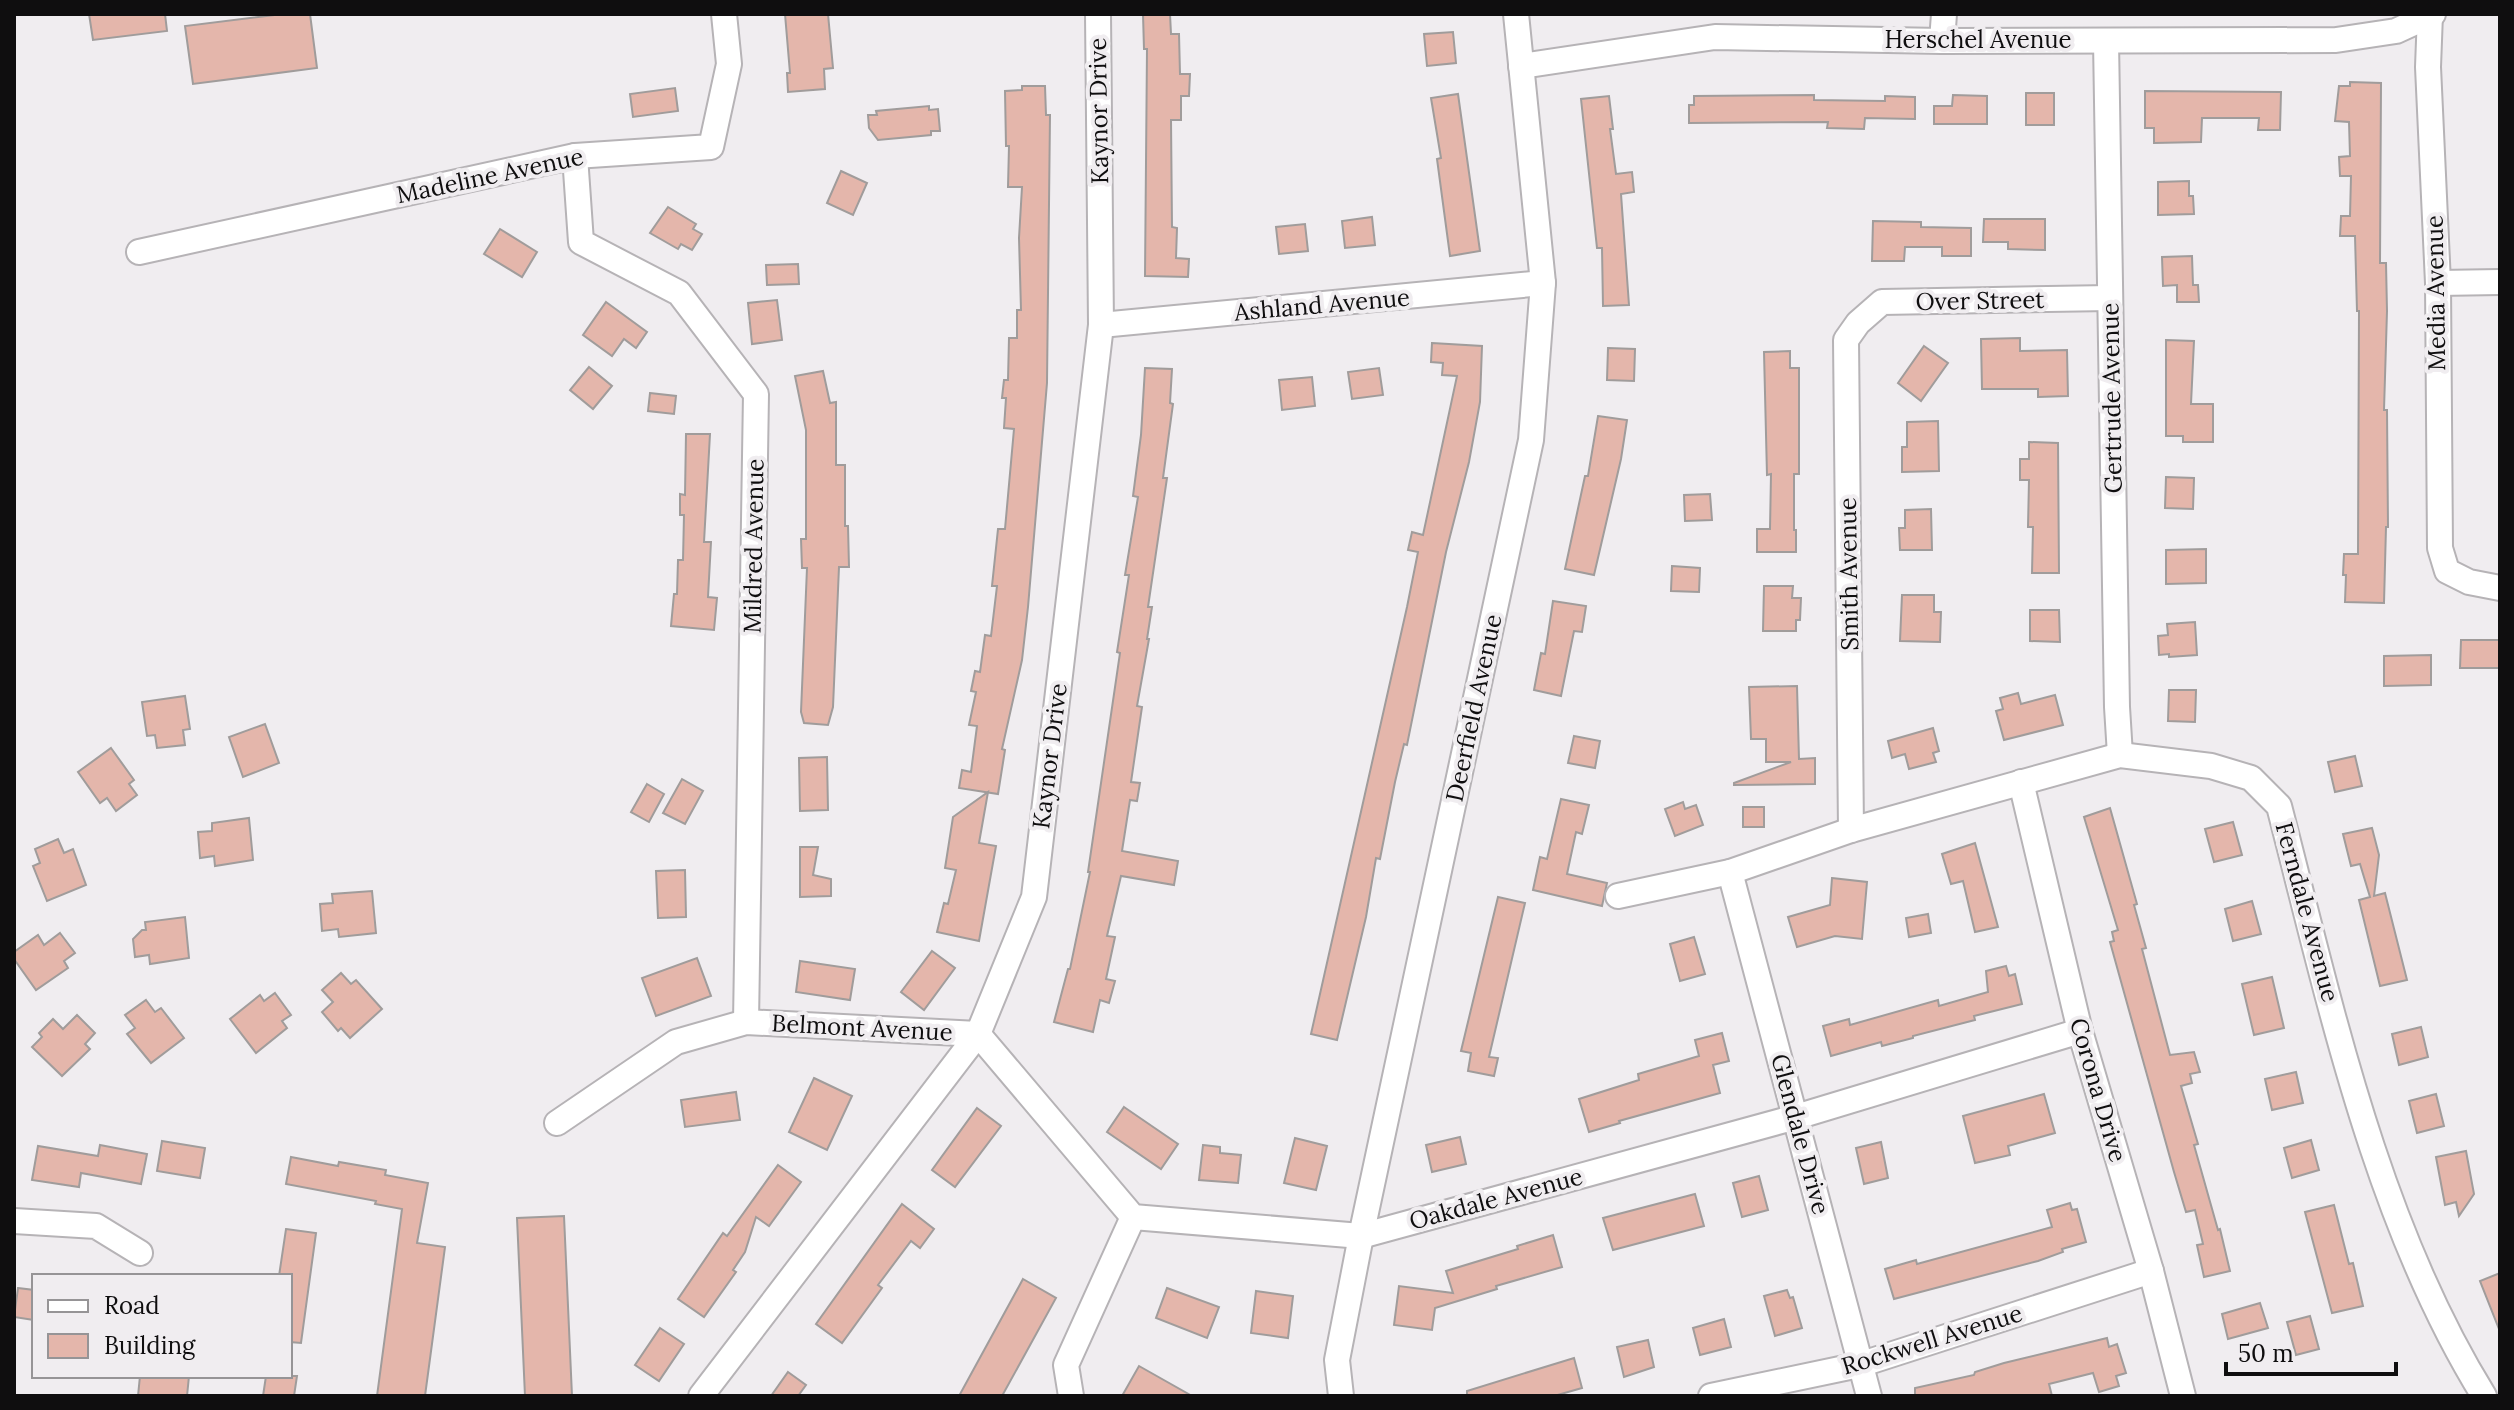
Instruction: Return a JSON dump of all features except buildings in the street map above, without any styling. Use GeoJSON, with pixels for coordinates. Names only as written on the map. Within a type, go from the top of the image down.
{"type":"FeatureCollection","features":[{"type":"Feature","properties":{"kind":"street","name":"Madeline Avenue"},"geometry":{"type":"LineString","coordinates":[[139,252],[575,156],[711,147],[729,64],[724,14]]}},
{"type":"Feature","properties":{"kind":"street","name":"Kaynor Drive"},"geometry":{"type":"LineString","coordinates":[[701,1396],[978,1034],[1034,897],[1101,325],[1098,14]]}},
{"type":"Feature","properties":{"kind":"street","name":"Deerfield Avenue"},"geometry":{"type":"LineString","coordinates":[[1341,1396],[1337,1360],[1361,1236],[1531,440],[1543,283],[1516,14]]}},
{"type":"Feature","properties":{"kind":"street"},"geometry":{"type":"LineString","coordinates":[[1942,41],[1944,14]]}},
{"type":"Feature","properties":{"kind":"street","name":"Herschel Avenue"},"geometry":{"type":"LineString","coordinates":[[1521,66],[1715,37],[1942,41],[2336,40],[2396,31],[2431,15]]}},
{"type":"Feature","properties":{"kind":"street","name":"Media Avenue"},"geometry":{"type":"LineString","coordinates":[[2431,15],[2428,67],[2438,283],[2440,548],[2447,571],[2469,582],[2500,588]]}},
{"type":"Feature","properties":{"kind":"street","name":"Gertrude Avenue"},"geometry":{"type":"LineString","coordinates":[[2106,41],[2120,755]]}},
{"type":"Feature","properties":{"kind":"street","name":"Mildred Avenue"},"geometry":{"type":"LineString","coordinates":[[575,156],[581,242],[679,293],[756,394],[746,1022]]}},
{"type":"Feature","properties":{"kind":"street"},"geometry":{"type":"LineString","coordinates":[[2438,283],[2500,282]]}},
{"type":"Feature","properties":{"kind":"street","name":"Ashland Avenue"},"geometry":{"type":"LineString","coordinates":[[1101,325],[1543,283]]}},
{"type":"Feature","properties":{"kind":"street","name":"Over Street"},"geometry":{"type":"LineString","coordinates":[[1858,323],[1882,302],[2110,298]]}},
{"type":"Feature","properties":{"kind":"street","name":"Smith Avenue"},"geometry":{"type":"LineString","coordinates":[[1851,830],[1846,340],[1858,323]]}},
{"type":"Feature","properties":{"kind":"street","name":"Ferndale Avenue"},"geometry":{"type":"LineString","coordinates":[[1618,896],[1730,872],[1851,830],[2120,755],[2211,766],[2251,778],[2279,806],[2356,1097],[2412,1250],[2455,1350],[2484,1396]]}},
{"type":"Feature","properties":{"kind":"street","name":"Corona Drive"},"geometry":{"type":"LineString","coordinates":[[2021,782],[2080,1031],[2151,1271],[2183,1396]]}},
{"type":"Feature","properties":{"kind":"street","name":"Glendale Drive"},"geometry":{"type":"LineString","coordinates":[[1730,872],[1869,1396]]}},
{"type":"Feature","properties":{"kind":"street","name":"Belmont Avenue"},"geometry":{"type":"LineString","coordinates":[[557,1123],[676,1042],[746,1022],[978,1034]]}},
{"type":"Feature","properties":{"kind":"street","name":"Oakdale Avenue"},"geometry":{"type":"LineString","coordinates":[[1133,1217],[1361,1236],[1796,1117],[2080,1031]]}},
{"type":"Feature","properties":{"kind":"street"},"geometry":{"type":"LineString","coordinates":[[978,1034],[1133,1217],[1066,1365],[1071,1396]]}},
{"type":"Feature","properties":{"kind":"street"},"geometry":{"type":"LineString","coordinates":[[14,1221],[96,1226],[140,1253]]}},
{"type":"Feature","properties":{"kind":"street","name":"Rockwell Avenue"},"geometry":{"type":"LineString","coordinates":[[1711,1396],[1859,1365],[2151,1271]]}}]}
